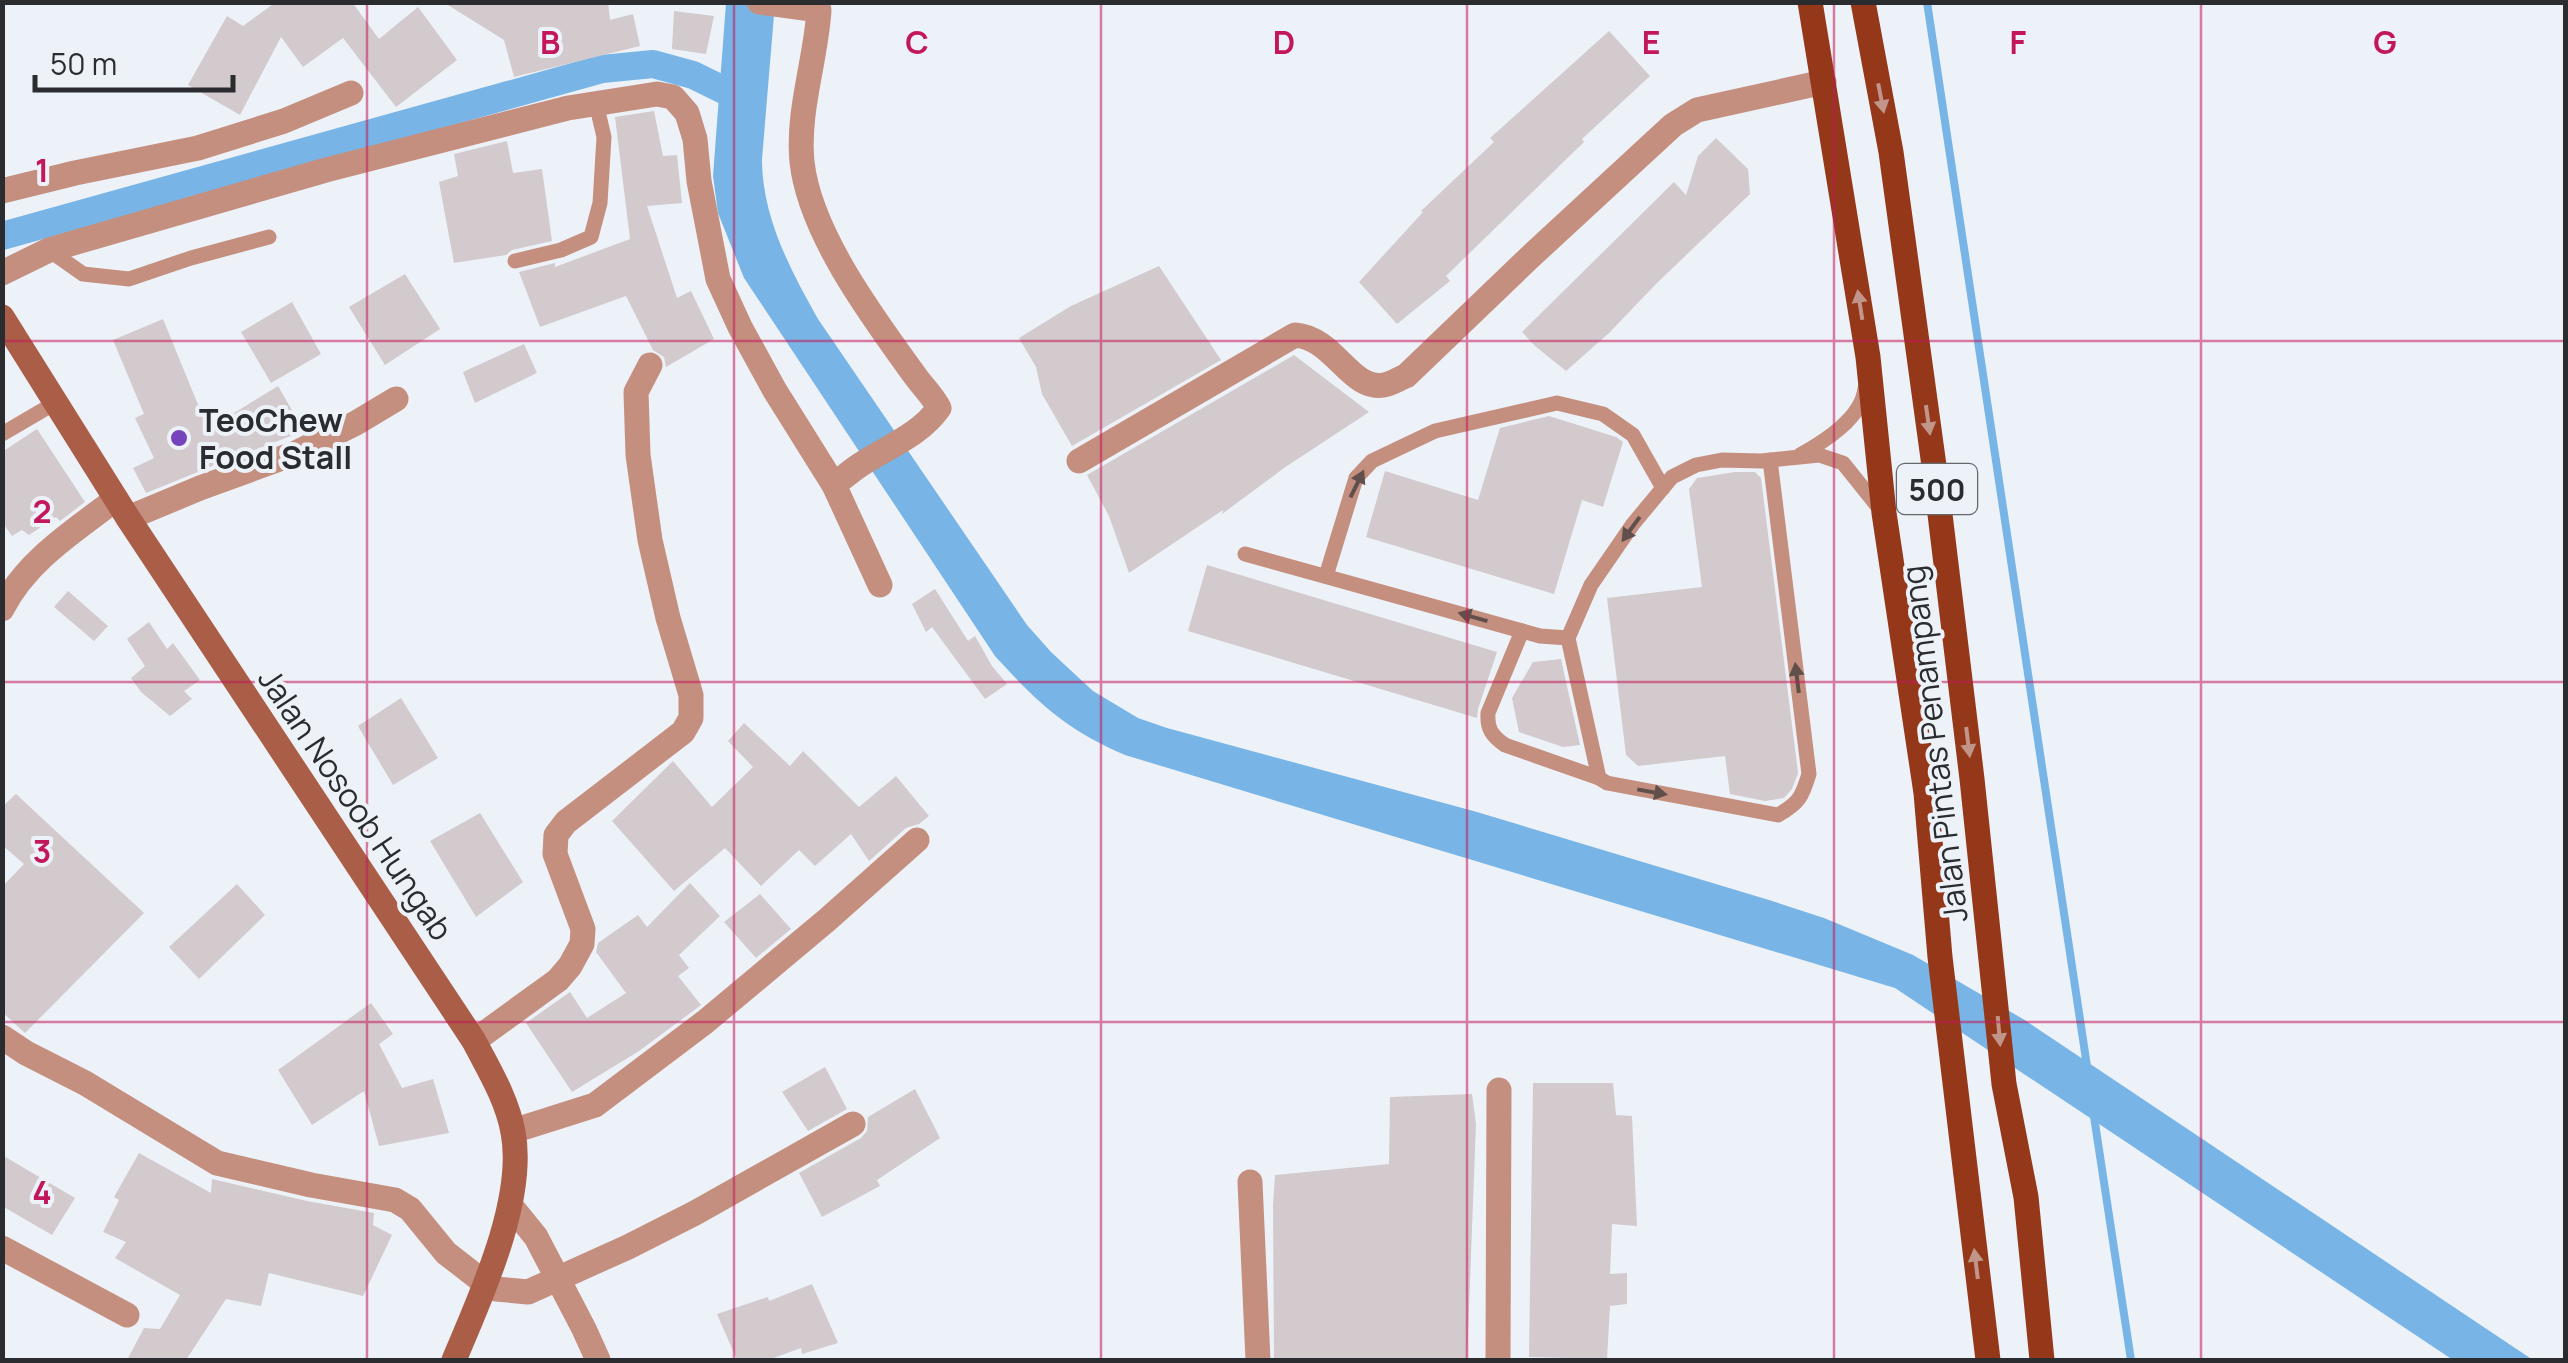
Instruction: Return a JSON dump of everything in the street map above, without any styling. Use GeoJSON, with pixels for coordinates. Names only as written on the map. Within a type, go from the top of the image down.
{"type":"FeatureCollection","features":[{"type":"Feature","properties":{"kind":"main road","name":"Jalan Pintas Penampang"},"geometry":{"type":"LineString","coordinates":[[1810,2],[1868,356],[1884,514],[1926,793],[1940,957],[1988,1360]]}},
{"type":"Feature","properties":{"kind":"main road","name":"Jalan Pintas Penampang"},"geometry":{"type":"LineString","coordinates":[[1863,2],[1891,152],[1930,435],[2004,1084],[2026,1197],[2042,1360]]}},
{"type":"Feature","properties":{"kind":"main road","name":"Jalan Nosoob Hungab"},"geometry":{"type":"LineString","coordinates":[[2,317],[122,509],[474,1040],[501,1091],[513,1131],[515,1177],[486,1284],[454,1360]]}},
{"type":"Feature","properties":{"kind":"street"},"geometry":{"type":"LineString","coordinates":[[759,2],[811,6],[817,38],[804,105],[802,158],[806,187],[830,246],[939,408],[914,433],[857,466],[834,485]]}},
{"type":"Feature","properties":{"kind":"street"},"geometry":{"type":"LineString","coordinates":[[1078,461],[1295,335],[1308,336],[1326,347],[1360,381],[1381,386],[1406,376],[1673,125],[1697,110],[1824,82]]}},
{"type":"Feature","properties":{"kind":"street"},"geometry":{"type":"LineString","coordinates":[[2,191],[74,172],[198,148],[284,121],[351,93]]}},
{"type":"Feature","properties":{"kind":"street"},"geometry":{"type":"LineString","coordinates":[[2,273],[49,250],[326,170],[568,108],[657,94],[673,96],[687,113],[695,140],[718,279],[774,389],[834,485],[880,585]]}},
{"type":"Feature","properties":{"kind":"street"},"geometry":{"type":"LineString","coordinates":[[474,1040],[558,980],[582,944],[583,929],[555,854],[556,835],[566,822],[683,732],[691,718],[690,695],[650,540],[638,456],[636,392],[650,364]]}},
{"type":"Feature","properties":{"kind":"street"},"geometry":{"type":"LineString","coordinates":[[2,609],[27,571],[65,537],[122,509],[200,488],[296,453],[396,399]]}},
{"type":"Feature","properties":{"kind":"street"},"geometry":{"type":"LineString","coordinates":[[513,1131],[594,1105],[731,1000],[917,840]]}},
{"type":"Feature","properties":{"kind":"street"},"geometry":{"type":"LineString","coordinates":[[2,1037],[218,1163],[394,1200],[410,1209],[446,1253],[496,1289],[528,1292],[628,1247],[853,1124]]}},
{"type":"Feature","properties":{"kind":"street"},"geometry":{"type":"LineString","coordinates":[[1498,1360],[1499,1090]]}},
{"type":"Feature","properties":{"kind":"street"},"geometry":{"type":"LineString","coordinates":[[1250,1182],[1258,1360]]}},
{"type":"Feature","properties":{"kind":"street"},"geometry":{"type":"LineString","coordinates":[[510,1205],[536,1237],[598,1360]]}},
{"type":"Feature","properties":{"kind":"street"},"geometry":{"type":"LineString","coordinates":[[2,1248],[127,1314]]}},
{"type":"Feature","properties":{"kind":"lane"},"geometry":{"type":"LineString","coordinates":[[515,261],[561,250],[591,237],[600,202],[604,137],[596,104]]}},
{"type":"Feature","properties":{"kind":"lane"},"geometry":{"type":"LineString","coordinates":[[49,250],[83,274],[130,279],[269,237]]}},
{"type":"Feature","properties":{"kind":"lane"},"geometry":{"type":"LineString","coordinates":[[1797,457],[1826,440],[1864,398],[1868,356]]}},
{"type":"Feature","properties":{"kind":"lane"},"geometry":{"type":"LineString","coordinates":[[2,434],[55,403]]}},
{"type":"Feature","properties":{"kind":"lane"},"geometry":{"type":"LineString","coordinates":[[1326,576],[1356,478],[1372,462],[1435,431],[1557,403],[1603,414],[1633,435],[1663,488]]}},
{"type":"Feature","properties":{"kind":"lane"},"geometry":{"type":"LineString","coordinates":[[1599,778],[1568,638],[1591,585],[1672,477],[1696,464],[1722,460],[1819,456],[1843,463],[1884,514]]}},
{"type":"Feature","properties":{"kind":"lane"},"geometry":{"type":"LineString","coordinates":[[1522,630],[1488,713],[1487,726],[1493,737],[1505,745],[1606,783],[1778,815],[1791,808],[1803,796],[1809,774],[1770,460]]}},
{"type":"Feature","properties":{"kind":"lane"},"geometry":{"type":"LineString","coordinates":[[1244,554],[1540,636],[1568,638]]}},
{"type":"Feature","properties":{"kind":"water"},"geometry":{"type":"Polygon","coordinates":[[[726,3],[775,3],[763,180],[779,242],[818,319],[1027,625],[1093,691],[1138,718],[1167,728],[1477,812],[1769,900],[1913,955],[2023,1019],[2533,1360],[2453,1360],[1895,988],[1125,755],[1085,735],[1054,713],[995,656],[744,278],[718,213],[713,176],[726,3]]]}},
{"type":"Feature","properties":{"kind":"building"},"geometry":{"type":"Polygon","coordinates":[[[276,2],[352,2],[379,39],[418,7],[457,60],[396,107],[343,38],[303,67],[281,37],[240,115],[188,85],[227,16],[243,26],[276,2]]]}},
{"type":"Feature","properties":{"kind":"building"},"geometry":{"type":"Polygon","coordinates":[[[443,2],[608,2],[610,20],[633,14],[640,46],[514,77],[504,40],[443,2]]]}},
{"type":"Feature","properties":{"kind":"building"},"geometry":{"type":"Polygon","coordinates":[[[674,11],[714,16],[706,54],[672,49],[674,11]]]}},
{"type":"Feature","properties":{"kind":"building"},"geometry":{"type":"Polygon","coordinates":[[[1609,31],[1650,76],[1446,276],[1450,281],[1397,324],[1359,282],[1421,211],[1494,142],[1490,138],[1609,31]]]}},
{"type":"Feature","properties":{"kind":"building"},"geometry":{"type":"Polygon","coordinates":[[[654,111],[663,156],[677,155],[682,203],[647,206],[677,298],[691,291],[714,339],[666,367],[664,357],[653,350],[626,296],[540,327],[519,272],[555,263],[555,267],[630,239],[615,117],[654,111]]]}},
{"type":"Feature","properties":{"kind":"building"},"geometry":{"type":"Polygon","coordinates":[[[1716,138],[1748,169],[1750,194],[1566,371],[1522,332],[1674,182],[1686,195],[1698,156],[1716,138]]]}},
{"type":"Feature","properties":{"kind":"building"},"geometry":{"type":"Polygon","coordinates":[[[507,141],[513,173],[542,169],[552,241],[512,250],[506,255],[454,263],[439,182],[458,176],[454,154],[507,141]]]}},
{"type":"Feature","properties":{"kind":"building"},"geometry":{"type":"Polygon","coordinates":[[[1159,266],[1221,360],[1072,446],[1042,394],[1036,367],[1019,338],[1071,306],[1159,266]]]}},
{"type":"Feature","properties":{"kind":"building"},"geometry":{"type":"Polygon","coordinates":[[[405,274],[440,329],[385,365],[349,307],[405,274]]]}},
{"type":"Feature","properties":{"kind":"building"},"geometry":{"type":"Polygon","coordinates":[[[292,302],[321,354],[271,383],[241,332],[292,302]]]}},
{"type":"Feature","properties":{"kind":"building"},"geometry":{"type":"Polygon","coordinates":[[[163,319],[208,429],[278,386],[304,431],[247,453],[245,449],[146,493],[133,468],[154,458],[135,418],[144,414],[113,340],[163,319]]]}},
{"type":"Feature","properties":{"kind":"building"},"geometry":{"type":"Polygon","coordinates":[[[524,344],[537,373],[475,403],[463,372],[524,344]]]}},
{"type":"Feature","properties":{"kind":"building"},"geometry":{"type":"Polygon","coordinates":[[[1294,355],[1369,412],[1129,573],[1109,516],[1087,475],[1294,355]]]}},
{"type":"Feature","properties":{"kind":"building"},"geometry":{"type":"Polygon","coordinates":[[[1549,416],[1623,442],[1603,507],[1582,500],[1554,594],[1366,537],[1385,471],[1478,500],[1500,428],[1549,416]]]}},
{"type":"Feature","properties":{"kind":"building"},"geometry":{"type":"Polygon","coordinates":[[[37,429],[85,502],[60,521],[56,517],[29,535],[22,530],[12,536],[2,522],[2,452],[37,429]]]}},
{"type":"Feature","properties":{"kind":"building"},"geometry":{"type":"Polygon","coordinates":[[[1755,472],[1761,478],[1798,773],[1784,798],[1765,801],[1730,794],[1725,756],[1638,766],[1626,755],[1607,598],[1702,587],[1689,489],[1697,478],[1755,472]]]}},
{"type":"Feature","properties":{"kind":"building"},"geometry":{"type":"Polygon","coordinates":[[[1207,565],[1497,652],[1477,718],[1188,631],[1207,565]]]}},
{"type":"Feature","properties":{"kind":"building"},"geometry":{"type":"Polygon","coordinates":[[[935,589],[968,641],[975,636],[1007,684],[985,699],[932,627],[926,632],[912,604],[935,589]]]}},
{"type":"Feature","properties":{"kind":"building"},"geometry":{"type":"Polygon","coordinates":[[[68,591],[108,626],[94,641],[54,607],[68,591]]]}},
{"type":"Feature","properties":{"kind":"building"},"geometry":{"type":"Polygon","coordinates":[[[149,622],[167,649],[173,643],[200,680],[184,691],[192,699],[170,716],[141,692],[131,678],[145,666],[127,639],[149,622]]]}},
{"type":"Feature","properties":{"kind":"building"},"geometry":{"type":"Polygon","coordinates":[[[1561,659],[1580,745],[1563,747],[1519,732],[1512,698],[1533,662],[1561,659]]]}},
{"type":"Feature","properties":{"kind":"building"},"geometry":{"type":"Polygon","coordinates":[[[401,698],[438,758],[393,785],[358,726],[401,698]]]}},
{"type":"Feature","properties":{"kind":"building"},"geometry":{"type":"Polygon","coordinates":[[[744,723],[790,766],[803,751],[859,807],[896,776],[929,816],[906,828],[869,861],[851,834],[815,866],[799,850],[761,886],[725,848],[674,891],[612,821],[673,761],[712,807],[753,767],[728,741],[744,723]]]}},
{"type":"Feature","properties":{"kind":"building"},"geometry":{"type":"Polygon","coordinates":[[[16,794],[144,913],[25,1033],[2,1012],[2,887],[24,864],[2,845],[2,807],[16,794]]]}},
{"type":"Feature","properties":{"kind":"building"},"geometry":{"type":"Polygon","coordinates":[[[480,813],[523,882],[476,917],[430,841],[480,813]]]}},
{"type":"Feature","properties":{"kind":"building"},"geometry":{"type":"Polygon","coordinates":[[[690,883],[720,916],[679,955],[689,968],[678,976],[701,1005],[639,1051],[572,1092],[526,1023],[570,992],[587,1018],[626,993],[596,952],[598,943],[638,915],[647,927],[690,883]]]}},
{"type":"Feature","properties":{"kind":"building"},"geometry":{"type":"Polygon","coordinates":[[[237,884],[265,915],[199,979],[169,947],[237,884]]]}},
{"type":"Feature","properties":{"kind":"building"},"geometry":{"type":"Polygon","coordinates":[[[760,894],[791,929],[756,958],[724,922],[760,894]]]}},
{"type":"Feature","properties":{"kind":"building"},"geometry":{"type":"Polygon","coordinates":[[[371,1003],[393,1034],[379,1044],[402,1088],[433,1079],[449,1133],[379,1146],[364,1091],[312,1125],[278,1070],[371,1003]]]}},
{"type":"Feature","properties":{"kind":"building"},"geometry":{"type":"Polygon","coordinates":[[[825,1067],[847,1109],[808,1131],[782,1092],[825,1067]]]}},
{"type":"Feature","properties":{"kind":"building"},"geometry":{"type":"Polygon","coordinates":[[[1533,1083],[1613,1083],[1616,1115],[1632,1116],[1637,1226],[1612,1224],[1610,1274],[1627,1273],[1627,1304],[1610,1306],[1607,1359],[1529,1357],[1533,1083]]]}},
{"type":"Feature","properties":{"kind":"building"},"geometry":{"type":"Polygon","coordinates":[[[915,1089],[940,1138],[877,1180],[880,1186],[822,1217],[799,1173],[861,1138],[867,1131],[868,1117],[915,1089]]]}},
{"type":"Feature","properties":{"kind":"building"},"geometry":{"type":"Polygon","coordinates":[[[1472,1094],[1476,1124],[1467,1360],[1274,1360],[1275,1175],[1389,1164],[1390,1097],[1472,1094]]]}},
{"type":"Feature","properties":{"kind":"building"},"geometry":{"type":"Polygon","coordinates":[[[139,1153],[211,1193],[212,1179],[374,1213],[373,1225],[392,1235],[363,1296],[269,1273],[261,1306],[226,1299],[186,1360],[127,1360],[144,1328],[160,1329],[180,1295],[115,1258],[126,1242],[103,1232],[119,1200],[114,1197],[139,1153]]]}},
{"type":"Feature","properties":{"kind":"building"},"geometry":{"type":"Polygon","coordinates":[[[2,1155],[75,1198],[52,1235],[2,1206],[2,1155]]]}},
{"type":"Feature","properties":{"kind":"building"},"geometry":{"type":"Polygon","coordinates":[[[812,1284],[838,1343],[802,1354],[801,1348],[768,1360],[737,1360],[717,1314],[768,1297],[769,1301],[812,1284]]]}},
{"type":"Feature","properties":{"kind":"waterway"},"geometry":{"type":"LineString","coordinates":[[1927,2],[2087,1066]]}},
{"type":"Feature","properties":{"kind":"waterway"},"geometry":{"type":"LineString","coordinates":[[2,236],[602,69],[653,64],[693,75],[742,99]]}},
{"type":"Feature","properties":{"kind":"waterway"},"geometry":{"type":"LineString","coordinates":[[2093,1110],[2131,1360]]}},
{"type":"Feature","properties":{"kind":"place","name":"TeoChew Food Stall"},"geometry":{"type":"Point","coordinates":[179,438]}}]}
